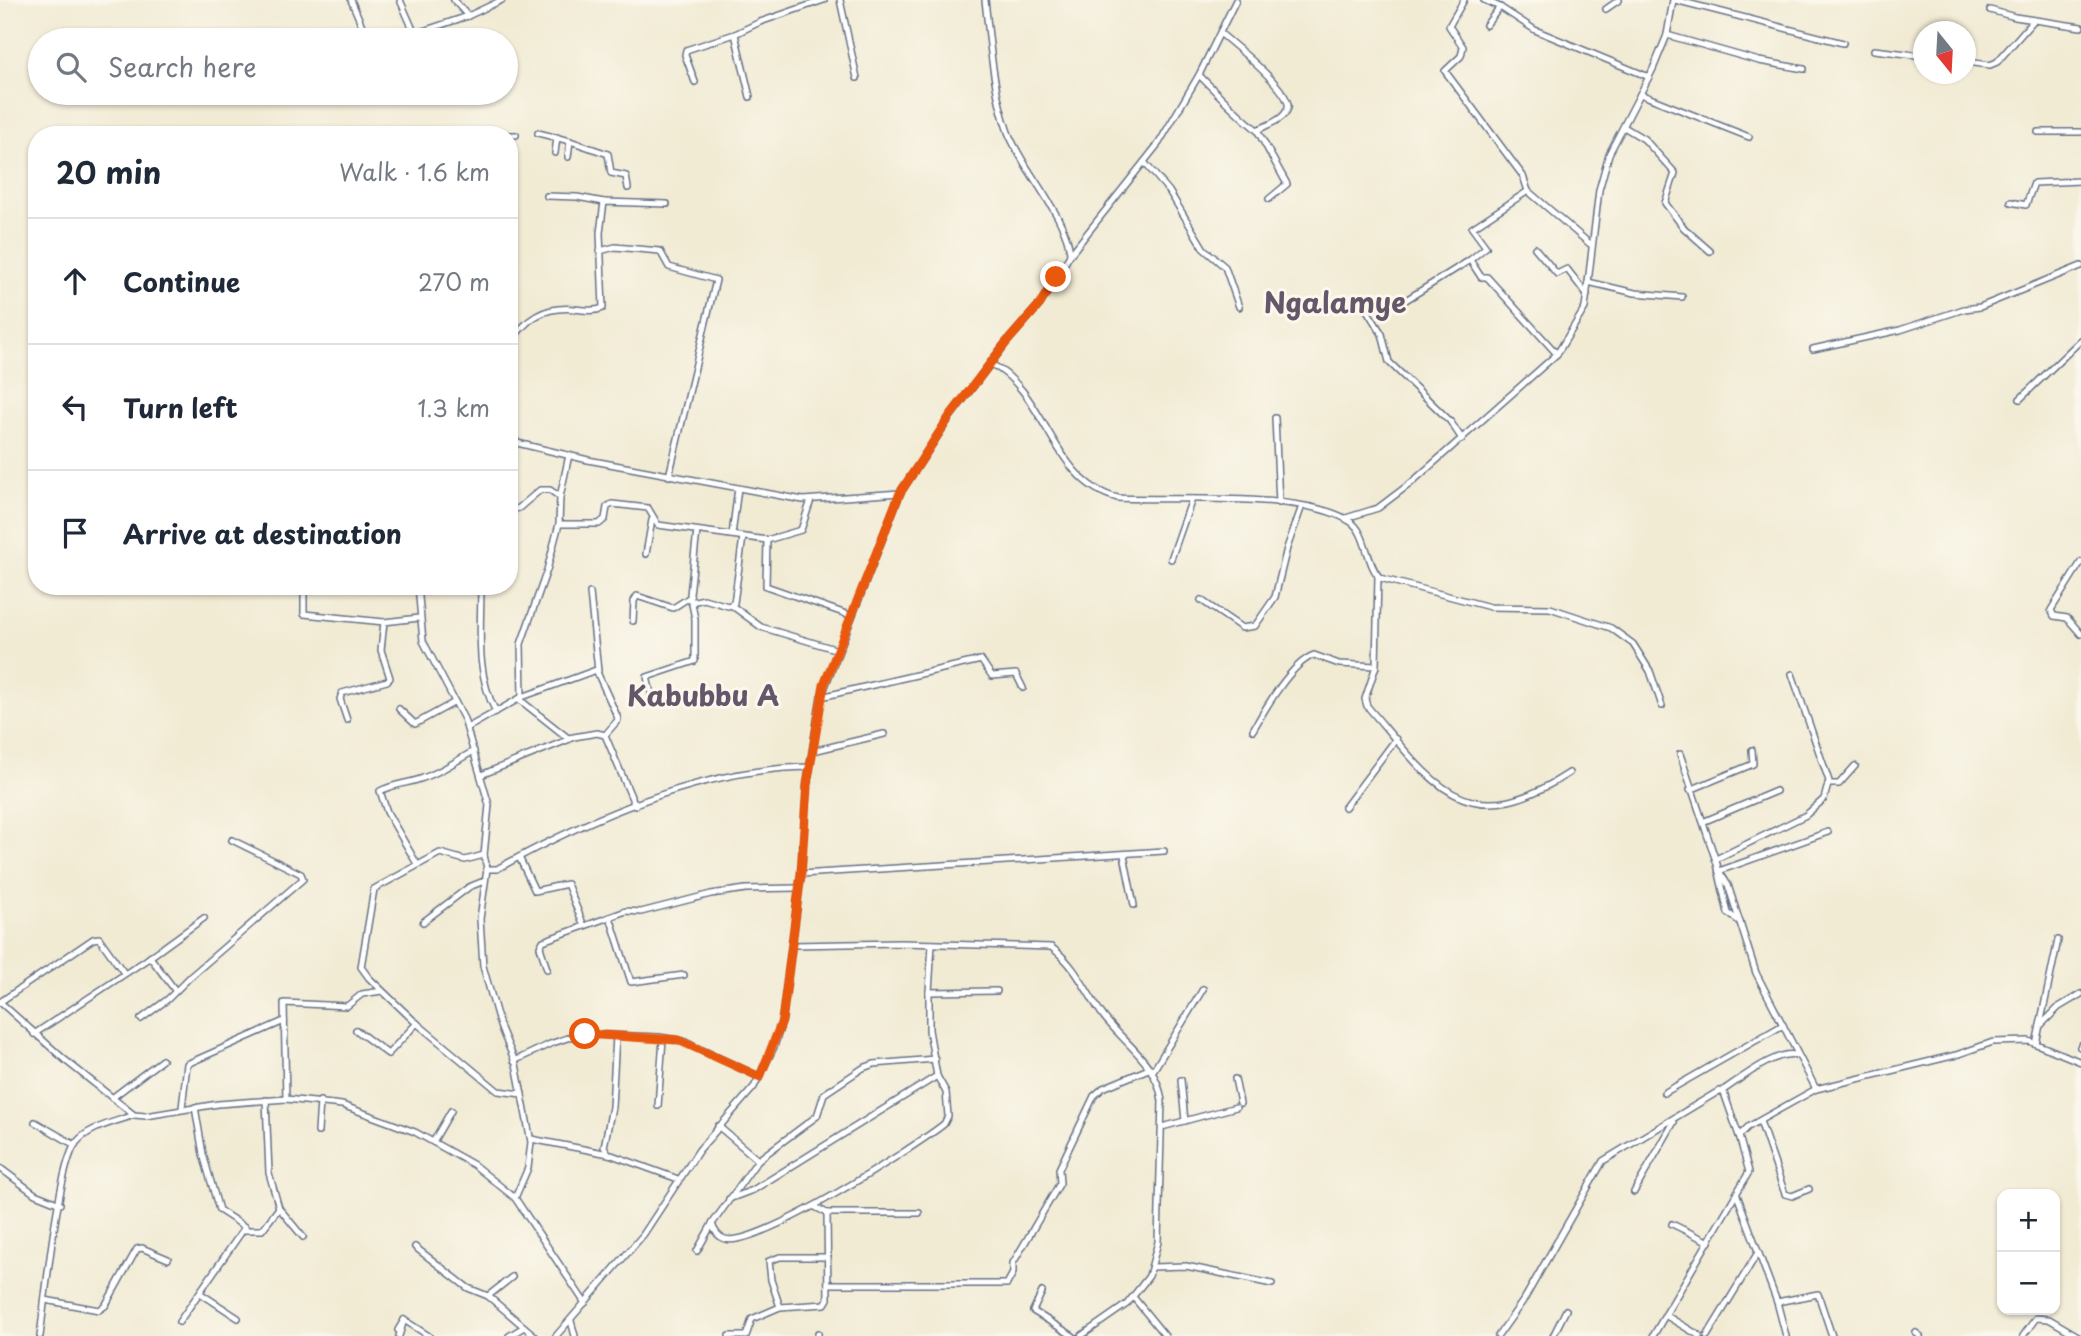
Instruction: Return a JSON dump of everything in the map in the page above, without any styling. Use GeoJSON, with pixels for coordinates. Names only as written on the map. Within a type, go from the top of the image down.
{"type":"FeatureCollection","features":[{"type":"Feature","properties":{"kind":"street"},"geometry":{"type":"LineString","coordinates":[[351,0],[363,28]]}},
{"type":"Feature","properties":{"kind":"street"},"geometry":{"type":"LineString","coordinates":[[400,0],[412,28]]}},
{"type":"Feature","properties":{"kind":"street"},"geometry":{"type":"LineString","coordinates":[[454,0],[468,16]]}},
{"type":"Feature","properties":{"kind":"street"},"geometry":{"type":"LineString","coordinates":[[433,28],[468,16],[502,0]]}},
{"type":"Feature","properties":{"kind":"street"},"geometry":{"type":"LineString","coordinates":[[695,82],[685,55],[686,50],[824,0]]}},
{"type":"Feature","properties":{"kind":"street"},"geometry":{"type":"LineString","coordinates":[[840,0],[857,78]]}},
{"type":"Feature","properties":{"kind":"street"},"geometry":{"type":"LineString","coordinates":[[985,0],[999,96],[1007,130],[1063,229],[1070,256]]}},
{"type":"Feature","properties":{"kind":"street"},"geometry":{"type":"LineString","coordinates":[[556,1336],[643,1235],[678,1179],[719,1126],[741,1104],[760,1077],[782,1021],[801,874],[810,766],[821,696],[900,493],[937,434],[1040,304],[1070,256],[1169,128],[1236,0]]}},
{"type":"Feature","properties":{"kind":"street"},"geometry":{"type":"LineString","coordinates":[[1464,0],[1449,26],[1463,47],[1461,56],[1445,71],[1523,176],[1528,191],[1590,244]]}},
{"type":"Feature","properties":{"kind":"street"},"geometry":{"type":"LineString","coordinates":[[1484,0],[1535,30],[1649,77]]}},
{"type":"Feature","properties":{"kind":"street"},"geometry":{"type":"LineString","coordinates":[[1606,9],[1619,0]]}},
{"type":"Feature","properties":{"kind":"street"},"geometry":{"type":"LineString","coordinates":[[1343,518],[1361,516],[1378,508],[1462,439],[1557,354],[1579,320],[1587,295],[1590,244],[1599,190],[1609,154],[1649,77],[1667,35],[1674,0],[1843,43]]}},
{"type":"Feature","properties":{"kind":"street"},"geometry":{"type":"LineString","coordinates":[[1486,25],[1500,7]]}},
{"type":"Feature","properties":{"kind":"street"},"geometry":{"type":"LineString","coordinates":[[1990,10],[2033,21],[2081,27]]}},
{"type":"Feature","properties":{"kind":"street"},"geometry":{"type":"LineString","coordinates":[[1976,63],[1990,65],[1997,62],[2033,21]]}},
{"type":"Feature","properties":{"kind":"street"},"geometry":{"type":"LineString","coordinates":[[1220,33],[1285,92],[1288,101],[1284,115],[1258,130]]}},
{"type":"Feature","properties":{"kind":"street"},"geometry":{"type":"LineString","coordinates":[[735,34],[750,97]]}},
{"type":"Feature","properties":{"kind":"street"},"geometry":{"type":"LineString","coordinates":[[1667,35],[1804,69]]}},
{"type":"Feature","properties":{"kind":"street"},"geometry":{"type":"LineString","coordinates":[[1874,50],[1913,55]]}},
{"type":"Feature","properties":{"kind":"street"},"geometry":{"type":"LineString","coordinates":[[1199,75],[1221,100],[1239,111],[1258,130],[1287,184],[1269,199]]}},
{"type":"Feature","properties":{"kind":"street"},"geometry":{"type":"LineString","coordinates":[[1640,94],[1749,137]]}},
{"type":"Feature","properties":{"kind":"street"},"geometry":{"type":"LineString","coordinates":[[1624,127],[1644,139],[1675,173],[1665,203],[1684,228],[1710,251]]}},
{"type":"Feature","properties":{"kind":"street"},"geometry":{"type":"LineString","coordinates":[[2038,132],[2081,132]]}},
{"type":"Feature","properties":{"kind":"street"},"geometry":{"type":"LineString","coordinates":[[538,133],[608,154],[611,173],[626,176],[628,188]]}},
{"type":"Feature","properties":{"kind":"street"},"geometry":{"type":"LineString","coordinates":[[555,153],[557,137]]}},
{"type":"Feature","properties":{"kind":"street"},"geometry":{"type":"LineString","coordinates":[[568,157],[570,141]]}},
{"type":"Feature","properties":{"kind":"street"},"geometry":{"type":"LineString","coordinates":[[1144,162],[1169,191],[1204,249],[1225,267],[1239,307]]}},
{"type":"Feature","properties":{"kind":"street"},"geometry":{"type":"LineString","coordinates":[[2011,202],[2026,205],[2034,183],[2081,181]]}},
{"type":"Feature","properties":{"kind":"street"},"geometry":{"type":"LineString","coordinates":[[1462,439],[1450,421],[1390,362],[1382,334],[1365,307],[1381,299],[1389,305],[1401,303],[1470,260],[1486,247],[1472,228],[1528,191]]}},
{"type":"Feature","properties":{"kind":"street"},"geometry":{"type":"LineString","coordinates":[[547,196],[578,197],[604,202],[667,204]]}},
{"type":"Feature","properties":{"kind":"street"},"geometry":{"type":"LineString","coordinates":[[518,330],[522,324],[540,313],[562,308],[595,311],[603,308],[600,251],[604,202]]}},
{"type":"Feature","properties":{"kind":"street"},"geometry":{"type":"LineString","coordinates":[[600,251],[615,247],[660,251],[669,267],[716,279],[669,475]]}},
{"type":"Feature","properties":{"kind":"street"},"geometry":{"type":"LineString","coordinates":[[1535,248],[1557,274],[1567,269],[1587,295]]}},
{"type":"Feature","properties":{"kind":"street"},"geometry":{"type":"LineString","coordinates":[[1470,260],[1481,277],[1487,277],[1557,354]]}},
{"type":"Feature","properties":{"kind":"street"},"geometry":{"type":"LineString","coordinates":[[1812,349],[1900,331],[1964,309],[1980,307],[2081,266]]}},
{"type":"Feature","properties":{"kind":"street"},"geometry":{"type":"LineString","coordinates":[[1588,282],[1636,293],[1682,297]]}},
{"type":"Feature","properties":{"kind":"street"},"geometry":{"type":"LineString","coordinates":[[2020,399],[2081,340]]}},
{"type":"Feature","properties":{"kind":"street"},"geometry":{"type":"LineString","coordinates":[[991,364],[1009,378],[1063,456],[1094,489],[1118,498],[1192,499],[1302,506],[1343,518],[1356,527],[1378,576],[1376,666],[1365,699],[1367,706],[1447,792],[1482,804],[1546,787],[1569,773]]}},
{"type":"Feature","properties":{"kind":"street"},"geometry":{"type":"LineString","coordinates":[[1275,418],[1279,503]]}},
{"type":"Feature","properties":{"kind":"street"},"geometry":{"type":"LineString","coordinates":[[518,443],[669,475],[811,500],[900,493]]}},
{"type":"Feature","properties":{"kind":"street"},"geometry":{"type":"LineString","coordinates":[[569,455],[560,497],[559,524],[547,570],[521,644],[523,699],[570,739]]}},
{"type":"Feature","properties":{"kind":"street"},"geometry":{"type":"LineString","coordinates":[[732,535],[738,488]]}},
{"type":"Feature","properties":{"kind":"street"},"geometry":{"type":"LineString","coordinates":[[518,508],[540,489],[550,490],[560,497]]}},
{"type":"Feature","properties":{"kind":"street"},"geometry":{"type":"LineString","coordinates":[[1171,559],[1192,499]]}},
{"type":"Feature","properties":{"kind":"street"},"geometry":{"type":"LineString","coordinates":[[652,520],[659,525],[767,540],[801,530],[811,500]]}},
{"type":"Feature","properties":{"kind":"street"},"geometry":{"type":"LineString","coordinates":[[559,524],[599,524],[612,504],[648,508],[652,520],[646,554]]}},
{"type":"Feature","properties":{"kind":"street"},"geometry":{"type":"LineString","coordinates":[[1201,600],[1242,628],[1248,630],[1255,626],[1275,597],[1287,548],[1302,506]]}},
{"type":"Feature","properties":{"kind":"street"},"geometry":{"type":"LineString","coordinates":[[1356,527],[1361,516]]}},
{"type":"Feature","properties":{"kind":"street"},"geometry":{"type":"LineString","coordinates":[[652,697],[647,677],[695,661],[691,600],[697,531]]}},
{"type":"Feature","properties":{"kind":"street"},"geometry":{"type":"LineString","coordinates":[[731,606],[743,537]]}},
{"type":"Feature","properties":{"kind":"street"},"geometry":{"type":"LineString","coordinates":[[767,540],[766,586],[852,616]]}},
{"type":"Feature","properties":{"kind":"street"},"geometry":{"type":"LineString","coordinates":[[2081,562],[2051,610],[2054,616],[2067,618],[2081,634]]}},
{"type":"Feature","properties":{"kind":"street"},"geometry":{"type":"LineString","coordinates":[[1378,576],[1490,607],[1550,608],[1611,628],[1633,644],[1650,671],[1662,706]]}},
{"type":"Feature","properties":{"kind":"street"},"geometry":{"type":"LineString","coordinates":[[481,775],[570,739],[606,732],[616,722],[617,716],[598,671],[590,593]]}},
{"type":"Feature","properties":{"kind":"street"},"geometry":{"type":"LineString","coordinates":[[304,595],[304,614],[384,622],[419,618]]}},
{"type":"Feature","properties":{"kind":"street"},"geometry":{"type":"LineString","coordinates":[[418,595],[419,618],[425,647],[467,728],[490,814],[484,856],[487,869],[480,919],[483,967],[500,1026],[514,1061],[531,1139],[528,1168],[514,1198]]}},
{"type":"Feature","properties":{"kind":"street"},"geometry":{"type":"LineString","coordinates":[[481,595],[481,669],[484,686],[496,712]]}},
{"type":"Feature","properties":{"kind":"street"},"geometry":{"type":"LineString","coordinates":[[633,621],[634,601],[637,596],[673,608],[691,600],[704,599],[731,606],[761,626],[838,650]]}},
{"type":"Feature","properties":{"kind":"street"},"geometry":{"type":"LineString","coordinates":[[347,720],[340,699],[342,693],[390,678],[380,650],[384,622]]}},
{"type":"Feature","properties":{"kind":"street"},"geometry":{"type":"LineString","coordinates":[[1253,730],[1277,693],[1305,658],[1314,655],[1339,664],[1376,666]]}},
{"type":"Feature","properties":{"kind":"street"},"geometry":{"type":"LineString","coordinates":[[821,696],[981,660],[992,676],[1016,674],[1023,688]]}},
{"type":"Feature","properties":{"kind":"street"},"geometry":{"type":"LineString","coordinates":[[467,728],[523,699],[592,670],[598,671]]}},
{"type":"Feature","properties":{"kind":"street"},"geometry":{"type":"LineString","coordinates":[[1716,859],[1805,815],[1824,799],[1828,784],[1792,674]]}},
{"type":"Feature","properties":{"kind":"street"},"geometry":{"type":"LineString","coordinates":[[399,709],[415,724],[455,702]]}},
{"type":"Feature","properties":{"kind":"street"},"geometry":{"type":"LineString","coordinates":[[606,732],[635,806]]}},
{"type":"Feature","properties":{"kind":"street"},"geometry":{"type":"LineString","coordinates":[[813,751],[884,734]]}},
{"type":"Feature","properties":{"kind":"street"},"geometry":{"type":"LineString","coordinates":[[1345,807],[1396,739]]}},
{"type":"Feature","properties":{"kind":"street"},"geometry":{"type":"LineString","coordinates":[[1690,790],[1753,764],[1752,750]]}},
{"type":"Feature","properties":{"kind":"street"},"geometry":{"type":"LineString","coordinates":[[417,864],[387,813],[380,791],[396,783],[413,782],[438,772],[474,751]]}},
{"type":"Feature","properties":{"kind":"street"},"geometry":{"type":"LineString","coordinates":[[1679,754],[1718,871],[1728,885],[1756,973],[1816,1089]]}},
{"type":"Feature","properties":{"kind":"street"},"geometry":{"type":"LineString","coordinates":[[487,869],[494,870],[563,834],[708,779],[741,771],[810,766]]}},
{"type":"Feature","properties":{"kind":"street"},"geometry":{"type":"LineString","coordinates":[[1828,784],[1839,784],[1855,766]]}},
{"type":"Feature","properties":{"kind":"street"},"geometry":{"type":"LineString","coordinates":[[1705,821],[1776,790]]}},
{"type":"Feature","properties":{"kind":"street"},"geometry":{"type":"LineString","coordinates":[[1718,871],[1828,832]]}},
{"type":"Feature","properties":{"kind":"street"},"geometry":{"type":"LineString","coordinates":[[141,1019],[169,999],[175,990],[303,879],[301,874],[232,840]]}},
{"type":"Feature","properties":{"kind":"street"},"geometry":{"type":"LineString","coordinates":[[801,874],[1164,851]]}},
{"type":"Feature","properties":{"kind":"street"},"geometry":{"type":"LineString","coordinates":[[484,856],[465,860],[440,853],[379,884],[371,896],[361,967],[382,991],[417,1023],[498,1091],[505,1094],[522,1094]]}},
{"type":"Feature","properties":{"kind":"street"},"geometry":{"type":"LineString","coordinates":[[1124,855],[1134,905]]}},
{"type":"Feature","properties":{"kind":"street"},"geometry":{"type":"LineString","coordinates":[[519,857],[536,891],[567,884],[584,926]]}},
{"type":"Feature","properties":{"kind":"street"},"geometry":{"type":"LineString","coordinates":[[423,922],[469,887],[484,881]]}},
{"type":"Feature","properties":{"kind":"street"},"geometry":{"type":"LineString","coordinates":[[547,969],[540,944],[610,917],[711,894],[798,888]]}},
{"type":"Feature","properties":{"kind":"street"},"geometry":{"type":"LineString","coordinates":[[610,917],[631,982],[684,975]]}},
{"type":"Feature","properties":{"kind":"street"},"geometry":{"type":"LineString","coordinates":[[34,1034],[204,918]]}},
{"type":"Feature","properties":{"kind":"street"},"geometry":{"type":"LineString","coordinates":[[124,973],[99,938],[93,939],[0,1002],[34,1034],[134,1115]]}},
{"type":"Feature","properties":{"kind":"street"},"geometry":{"type":"LineString","coordinates":[[2036,1044],[2057,940]]}},
{"type":"Feature","properties":{"kind":"street"},"geometry":{"type":"LineString","coordinates":[[712,1224],[721,1238],[728,1241],[768,1230],[815,1207],[944,1124],[948,1116],[946,1092],[937,1076],[929,1030],[932,944]]}},
{"type":"Feature","properties":{"kind":"street"},"geometry":{"type":"LineString","coordinates":[[792,945],[1051,947],[1077,971],[1105,1018],[1152,1070],[1160,1084],[1162,1128],[1158,1242],[1152,1267],[1134,1297],[1081,1336]]}},
{"type":"Feature","properties":{"kind":"street"},"geometry":{"type":"LineString","coordinates":[[150,957],[175,990]]}},
{"type":"Feature","properties":{"kind":"street"},"geometry":{"type":"LineString","coordinates":[[828,1284],[1007,1284],[1013,1273],[1013,1263],[1060,1183],[1059,1169],[1094,1096],[1103,1088],[1152,1070],[1203,989]]}},
{"type":"Feature","properties":{"kind":"street"},"geometry":{"type":"LineString","coordinates":[[286,1099],[284,1003],[347,1006],[362,994],[382,991]]}},
{"type":"Feature","properties":{"kind":"street"},"geometry":{"type":"LineString","coordinates":[[929,992],[997,991]]}},
{"type":"Feature","properties":{"kind":"street"},"geometry":{"type":"LineString","coordinates":[[2040,1026],[2059,1007],[2081,993]]}},
{"type":"Feature","properties":{"kind":"street"},"geometry":{"type":"LineString","coordinates":[[182,1108],[187,1064],[284,1021]]}},
{"type":"Feature","properties":{"kind":"street"},"geometry":{"type":"LineString","coordinates":[[356,1030],[388,1054],[417,1023]]}},
{"type":"Feature","properties":{"kind":"street"},"geometry":{"type":"LineString","coordinates":[[1664,1093],[1783,1025]]}},
{"type":"Feature","properties":{"kind":"street"},"geometry":{"type":"LineString","coordinates":[[514,1061],[577,1034],[663,1039],[684,1041],[760,1077]]}},
{"type":"Feature","properties":{"kind":"street"},"geometry":{"type":"LineString","coordinates":[[603,1150],[611,1107],[616,1036]]}},
{"type":"Feature","properties":{"kind":"street"},"geometry":{"type":"LineString","coordinates":[[658,1107],[663,1039]]}},
{"type":"Feature","properties":{"kind":"street"},"geometry":{"type":"LineString","coordinates":[[1739,1136],[1816,1089],[1956,1055],[1993,1042],[2013,1040],[2036,1044],[2081,1062]]}},
{"type":"Feature","properties":{"kind":"street"},"geometry":{"type":"LineString","coordinates":[[1498,1336],[1525,1298],[1604,1161],[1778,1056],[1789,1052],[1799,1056]]}},
{"type":"Feature","properties":{"kind":"street"},"geometry":{"type":"LineString","coordinates":[[697,1251],[727,1200],[758,1160],[817,1116],[824,1094],[863,1068],[935,1059]]}},
{"type":"Feature","properties":{"kind":"street"},"geometry":{"type":"LineString","coordinates":[[112,1098],[162,1060]]}},
{"type":"Feature","properties":{"kind":"street"},"geometry":{"type":"LineString","coordinates":[[727,1200],[752,1190],[937,1076]]}},
{"type":"Feature","properties":{"kind":"street"},"geometry":{"type":"LineString","coordinates":[[1162,1128],[1238,1105],[1235,1079]]}},
{"type":"Feature","properties":{"kind":"street"},"geometry":{"type":"LineString","coordinates":[[1181,1080],[1185,1121]]}},
{"type":"Feature","properties":{"kind":"street"},"geometry":{"type":"LineString","coordinates":[[1653,1336],[1737,1195],[1749,1169],[1722,1091]]}},
{"type":"Feature","properties":{"kind":"street"},"geometry":{"type":"LineString","coordinates":[[266,1100],[269,1173],[279,1208],[303,1237]]}},
{"type":"Feature","properties":{"kind":"street"},"geometry":{"type":"LineString","coordinates":[[40,1336],[60,1204],[68,1162],[75,1145],[95,1130],[134,1115],[150,1116],[182,1108],[266,1100],[320,1101],[351,1107],[433,1142],[474,1165],[514,1198],[584,1303]]}},
{"type":"Feature","properties":{"kind":"street"},"geometry":{"type":"LineString","coordinates":[[318,1132],[320,1101]]}},
{"type":"Feature","properties":{"kind":"street"},"geometry":{"type":"LineString","coordinates":[[195,1107],[203,1154],[219,1210],[241,1223],[244,1230]]}},
{"type":"Feature","properties":{"kind":"street"},"geometry":{"type":"LineString","coordinates":[[433,1142],[451,1111]]}},
{"type":"Feature","properties":{"kind":"street"},"geometry":{"type":"LineString","coordinates":[[1634,1192],[1676,1120]]}},
{"type":"Feature","properties":{"kind":"street"},"geometry":{"type":"LineString","coordinates":[[1760,1121],[1785,1194],[1792,1196],[1809,1189]]}},
{"type":"Feature","properties":{"kind":"street"},"geometry":{"type":"LineString","coordinates":[[35,1122],[75,1145]]}},
{"type":"Feature","properties":{"kind":"street"},"geometry":{"type":"LineString","coordinates":[[719,1126],[758,1160]]}},
{"type":"Feature","properties":{"kind":"street"},"geometry":{"type":"LineString","coordinates":[[531,1139],[603,1150],[678,1179]]}},
{"type":"Feature","properties":{"kind":"street"},"geometry":{"type":"LineString","coordinates":[[0,1168],[35,1194],[60,1204]]}},
{"type":"Feature","properties":{"kind":"street"},"geometry":{"type":"LineString","coordinates":[[1737,1195],[1777,1302],[1786,1336]]}},
{"type":"Feature","properties":{"kind":"street"},"geometry":{"type":"LineString","coordinates":[[815,1207],[827,1213],[919,1213]]}},
{"type":"Feature","properties":{"kind":"street"},"geometry":{"type":"LineString","coordinates":[[244,1230],[262,1230],[279,1208]]}},
{"type":"Feature","properties":{"kind":"street"},"geometry":{"type":"LineString","coordinates":[[729,1336],[746,1336],[752,1318],[780,1307],[825,1304],[828,1284],[827,1213]]}},
{"type":"Feature","properties":{"kind":"street"},"geometry":{"type":"LineString","coordinates":[[1672,1224],[1709,1242]]}},
{"type":"Feature","properties":{"kind":"street"},"geometry":{"type":"LineString","coordinates":[[179,1322],[244,1230]]}},
{"type":"Feature","properties":{"kind":"street"},"geometry":{"type":"LineString","coordinates":[[415,1247],[468,1288],[488,1296],[535,1336]]}},
{"type":"Feature","properties":{"kind":"street"},"geometry":{"type":"LineString","coordinates":[[45,1300],[99,1310],[105,1306],[137,1249],[142,1248],[168,1259]]}},
{"type":"Feature","properties":{"kind":"street"},"geometry":{"type":"LineString","coordinates":[[1707,1336],[1757,1254]]}},
{"type":"Feature","properties":{"kind":"street"},"geometry":{"type":"LineString","coordinates":[[780,1307],[771,1280],[769,1261],[780,1257],[828,1257]]}},
{"type":"Feature","properties":{"kind":"street"},"geometry":{"type":"LineString","coordinates":[[1152,1267],[1186,1266],[1272,1284]]}},
{"type":"Feature","properties":{"kind":"street"},"geometry":{"type":"LineString","coordinates":[[488,1296],[512,1277]]}},
{"type":"Feature","properties":{"kind":"street"},"geometry":{"type":"LineString","coordinates":[[1042,1292],[1033,1311],[1073,1336]]}},
{"type":"Feature","properties":{"kind":"street"},"geometry":{"type":"LineString","coordinates":[[200,1293],[238,1318]]}},
{"type":"Feature","properties":{"kind":"street"},"geometry":{"type":"LineString","coordinates":[[1777,1302],[1818,1294],[1832,1336]]}},
{"type":"Feature","properties":{"kind":"street"},"geometry":{"type":"LineString","coordinates":[[1134,1297],[1166,1336]]}},
{"type":"Feature","properties":{"kind":"street"},"geometry":{"type":"LineString","coordinates":[[1553,1336],[1566,1310]]}},
{"type":"Feature","properties":{"kind":"street"},"geometry":{"type":"LineString","coordinates":[[1665,1315],[1700,1336]]}},
{"type":"Feature","properties":{"kind":"street"},"geometry":{"type":"LineString","coordinates":[[2023,1336],[2036,1318],[2044,1318],[2079,1335]]}},
{"type":"Feature","properties":{"kind":"street"},"geometry":{"type":"LineString","coordinates":[[399,1333],[404,1320],[429,1336]]}},
{"type":"Feature","properties":{"kind":"street"},"geometry":{"type":"LineString","coordinates":[[571,1321],[575,1336]]}},
{"type":"Feature","properties":{"kind":"street"},"geometry":{"type":"LineString","coordinates":[[509,1336],[524,1327]]}},
{"type":"Feature","properties":{"kind":"district","name":"Ngalamye"},"geometry":{"type":"Point","coordinates":[1335,303]}},
{"type":"Feature","properties":{"kind":"district","name":"Kabubbu A"},"geometry":{"type":"Point","coordinates":[703,696]}},
{"type":"Feature","properties":{"kind":"route"},"geometry":{"type":"LineString","coordinates":[[585,1034],[659,1037],[684,1041],[760,1077],[782,1021],[801,874],[807,785],[824,685],[900,493],[937,434],[1005,344],[1040,304],[1056,277]]}}]}
